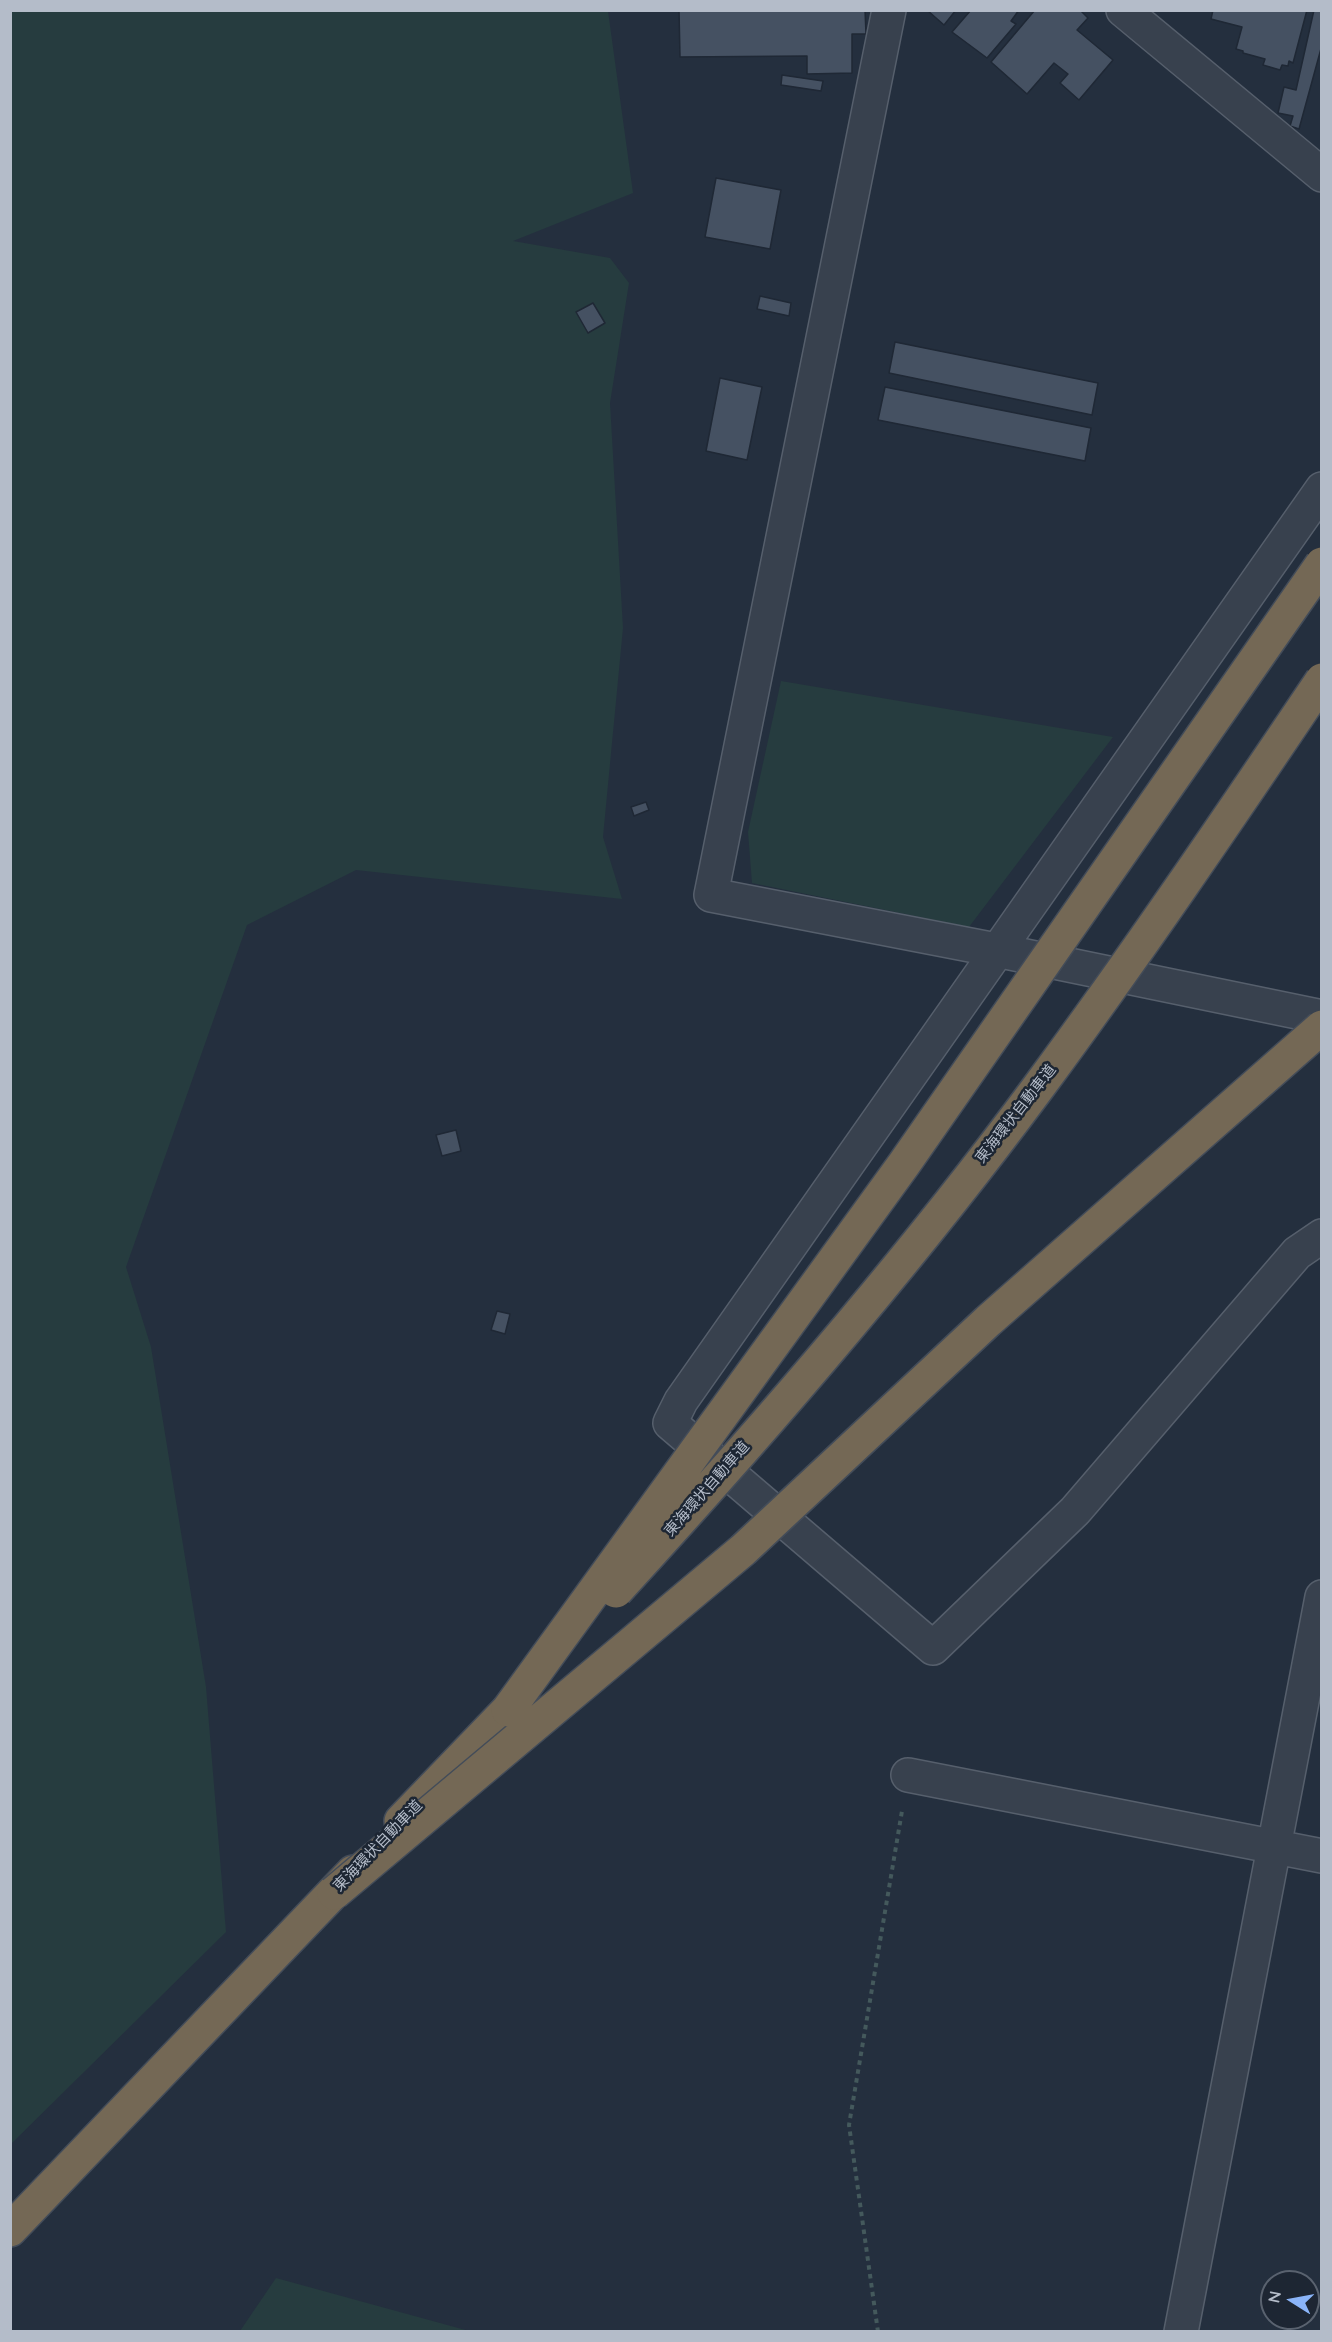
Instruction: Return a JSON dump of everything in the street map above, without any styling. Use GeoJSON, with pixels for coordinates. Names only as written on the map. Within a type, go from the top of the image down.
{"type":"FeatureCollection","features":[{"type":"Feature","properties":{"kind":"highway"},"geometry":{"type":"LineString","coordinates":[[508,1710],[904,1164],[1322,564]]}},
{"type":"Feature","properties":{"kind":"highway","name":"東海環状自動車道"},"geometry":{"type":"LineString","coordinates":[[10,2230],[508,1710],[701,1498],[926,1230],[1035,1091],[1169,906],[1322,680]]}},
{"type":"Feature","properties":{"kind":"highway"},"geometry":{"type":"LineString","coordinates":[[334,1893],[743,1550],[988,1321],[1322,1027]]}},
{"type":"Feature","properties":{"kind":"street"},"geometry":{"type":"LineString","coordinates":[[889,10],[711,895],[996,950],[1322,1017]]}},
{"type":"Feature","properties":{"kind":"street"},"geometry":{"type":"LineString","coordinates":[[1123,10],[1322,175]]}},
{"type":"Feature","properties":{"kind":"street"},"geometry":{"type":"LineString","coordinates":[[1322,489],[681,1401],[670,1423],[933,1648],[1076,1511],[1297,1252],[1322,1236]]}},
{"type":"Feature","properties":{"kind":"street"},"geometry":{"type":"LineString","coordinates":[[1181,2331],[1322,1597]]}},
{"type":"Feature","properties":{"kind":"street"},"geometry":{"type":"LineString","coordinates":[[908,1775],[1322,1856]]}},
{"type":"Feature","properties":{"kind":"path"},"geometry":{"type":"LineString","coordinates":[[878,2331],[849,2125],[908,1775]]}},
{"type":"Feature","properties":{"kind":"green space"},"geometry":{"type":"Polygon","coordinates":[[[11,11],[608,11],[633,193],[513,241],[610,258],[629,283],[610,403],[623,628],[603,837],[622,899],[356,870],[247,925],[126,1267],[151,1347],[206,1687],[226,1932],[11,2144],[11,11]]]}},
{"type":"Feature","properties":{"kind":"green space"},"geometry":{"type":"Polygon","coordinates":[[[781,681],[1113,737],[969,927],[752,883],[748,832],[781,681]]]}},
{"type":"Feature","properties":{"kind":"green space"},"geometry":{"type":"Polygon","coordinates":[[[276,2278],[469,2331],[240,2331],[276,2278]]]}},
{"type":"Feature","properties":{"kind":"building"},"geometry":{"type":"Polygon","coordinates":[[[679,10],[865,10],[866,34],[852,34],[852,73],[807,74],[807,56],[680,57],[679,10]]]}},
{"type":"Feature","properties":{"kind":"building"},"geometry":{"type":"Polygon","coordinates":[[[927,10],[956,10],[944,25],[927,10]]]}},
{"type":"Feature","properties":{"kind":"building"},"geometry":{"type":"Polygon","coordinates":[[[971,10],[1019,10],[1011,21],[1016,24],[987,58],[952,32],[971,10]]]}},
{"type":"Feature","properties":{"kind":"building"},"geometry":{"type":"Polygon","coordinates":[[[1035,10],[1080,10],[1088,18],[1077,30],[1113,60],[1079,100],[1060,83],[1068,74],[1054,63],[1027,94],[991,62],[1035,10]]]}},
{"type":"Feature","properties":{"kind":"building"},"geometry":{"type":"Polygon","coordinates":[[[1213,10],[1307,10],[1293,63],[1289,61],[1288,66],[1282,65],[1280,70],[1263,65],[1265,59],[1236,49],[1242,27],[1211,19],[1213,10]]]}},
{"type":"Feature","properties":{"kind":"building"},"geometry":{"type":"Polygon","coordinates":[[[1314,10],[1322,10],[1322,45],[1299,129],[1290,126],[1293,116],[1278,113],[1284,87],[1296,90],[1314,10]]]}},
{"type":"Feature","properties":{"kind":"building"},"geometry":{"type":"Polygon","coordinates":[[[782,75],[823,81],[821,91],[781,85],[782,75]]]}},
{"type":"Feature","properties":{"kind":"building"},"geometry":{"type":"Polygon","coordinates":[[[716,178],[781,190],[770,249],[705,237],[716,178]]]}},
{"type":"Feature","properties":{"kind":"building"},"geometry":{"type":"Polygon","coordinates":[[[760,296],[791,303],[789,316],[757,309],[760,296]]]}},
{"type":"Feature","properties":{"kind":"building"},"geometry":{"type":"Polygon","coordinates":[[[593,303],[605,323],[588,333],[576,312],[593,303]]]}},
{"type":"Feature","properties":{"kind":"building"},"geometry":{"type":"Polygon","coordinates":[[[895,342],[1098,383],[1092,415],[889,373],[895,342]]]}},
{"type":"Feature","properties":{"kind":"building"},"geometry":{"type":"Polygon","coordinates":[[[720,378],[762,387],[747,460],[706,451],[720,378]]]}},
{"type":"Feature","properties":{"kind":"building"},"geometry":{"type":"Polygon","coordinates":[[[885,387],[1091,428],[1085,461],[878,420],[885,387]]]}},
{"type":"Feature","properties":{"kind":"building"},"geometry":{"type":"Polygon","coordinates":[[[646,802],[649,810],[634,816],[631,807],[646,802]]]}},
{"type":"Feature","properties":{"kind":"building"},"geometry":{"type":"Polygon","coordinates":[[[456,1130],[461,1151],[442,1156],[436,1135],[456,1130]]]}},
{"type":"Feature","properties":{"kind":"building"},"geometry":{"type":"Polygon","coordinates":[[[497,1311],[510,1314],[505,1334],[491,1330],[497,1311]]]}}]}
